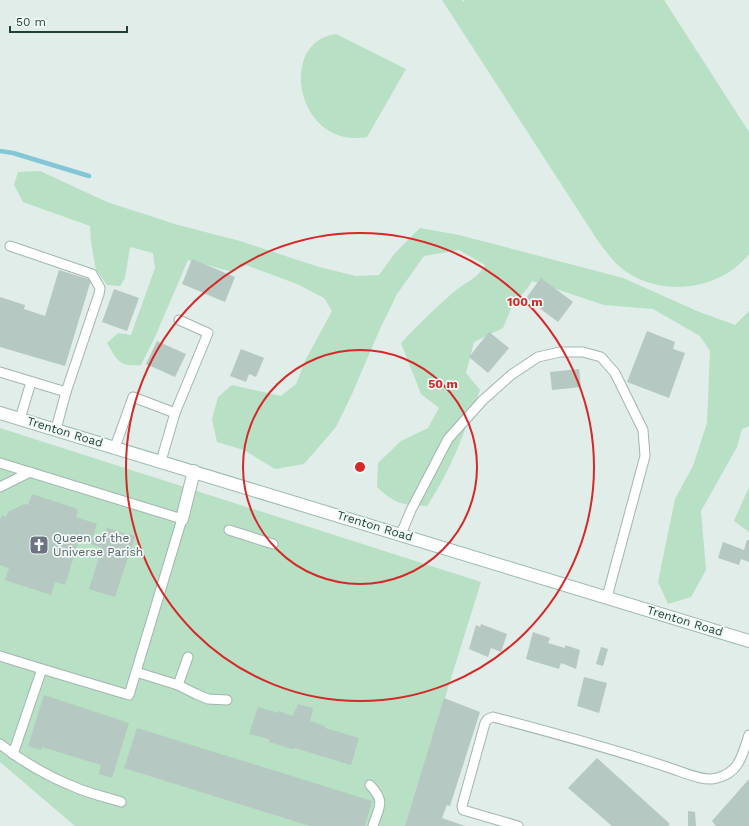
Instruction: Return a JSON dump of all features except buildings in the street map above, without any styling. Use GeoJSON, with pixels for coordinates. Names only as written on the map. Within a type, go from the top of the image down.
{"type":"FeatureCollection","features":[{"type":"Feature","properties":{"kind":"main road","name":"Trenton Road"},"geometry":{"type":"LineString","coordinates":[[0,413],[749,641]]}},
{"type":"Feature","properties":{"kind":"main road"},"geometry":{"type":"LineString","coordinates":[[182,519],[194,471]]}},
{"type":"Feature","properties":{"kind":"lane"},"geometry":{"type":"LineString","coordinates":[[10,246],[92,274],[100,288],[66,392],[56,429]]}},
{"type":"Feature","properties":{"kind":"lane"},"geometry":{"type":"LineString","coordinates":[[161,461],[175,413],[208,332],[179,320]]}},
{"type":"Feature","properties":{"kind":"lane"},"geometry":{"type":"LineString","coordinates":[[401,534],[411,510],[448,439],[483,400],[511,375],[538,357],[560,352],[583,352],[601,357],[615,373],[643,430],[645,456],[607,597]]}},
{"type":"Feature","properties":{"kind":"lane"},"geometry":{"type":"LineString","coordinates":[[0,372],[66,392]]}},
{"type":"Feature","properties":{"kind":"lane"},"geometry":{"type":"LineString","coordinates":[[20,419],[31,382]]}},
{"type":"Feature","properties":{"kind":"lane"},"geometry":{"type":"LineString","coordinates":[[114,447],[133,397],[175,413]]}},
{"type":"Feature","properties":{"kind":"lane"},"geometry":{"type":"LineString","coordinates":[[0,463],[182,519],[129,695],[0,656]]}},
{"type":"Feature","properties":{"kind":"lane"},"geometry":{"type":"LineString","coordinates":[[0,487],[30,472]]}},
{"type":"Feature","properties":{"kind":"lane"},"geometry":{"type":"LineString","coordinates":[[229,530],[273,544]]}},
{"type":"Feature","properties":{"kind":"lane"},"geometry":{"type":"LineString","coordinates":[[178,685],[188,657]]}},
{"type":"Feature","properties":{"kind":"lane"},"geometry":{"type":"LineString","coordinates":[[13,754],[42,669]]}},
{"type":"Feature","properties":{"kind":"lane"},"geometry":{"type":"LineString","coordinates":[[136,672],[178,685],[208,699],[227,700]]}},
{"type":"Feature","properties":{"kind":"lane"},"geometry":{"type":"LineString","coordinates":[[518,826],[463,810],[462,806],[485,723],[488,719],[493,717],[617,750],[698,777],[715,779],[729,774],[740,763],[749,735]]}},
{"type":"Feature","properties":{"kind":"lane"},"geometry":{"type":"LineString","coordinates":[[0,744],[13,754],[59,780],[78,789],[121,802]]}},
{"type":"Feature","properties":{"kind":"lane"},"geometry":{"type":"LineString","coordinates":[[370,785],[378,794],[380,803],[373,826]]}},
{"type":"Feature","properties":{"kind":"green space"},"geometry":{"type":"Polygon","coordinates":[[[442,0],[462,0],[464,2],[464,0],[664,0],[749,132],[749,254],[736,267],[721,276],[705,283],[687,286],[669,287],[652,283],[635,277],[620,267],[598,241],[442,0]]]}},
{"type":"Feature","properties":{"kind":"green space"},"geometry":{"type":"Polygon","coordinates":[[[336,34],[406,69],[367,137],[343,137],[324,128],[311,112],[303,93],[301,74],[306,55],[317,41],[336,34]]]}},
{"type":"Feature","properties":{"kind":"green space"},"geometry":{"type":"Polygon","coordinates":[[[40,171],[107,202],[178,225],[240,241],[319,267],[356,276],[379,275],[395,253],[420,228],[459,235],[623,278],[697,311],[735,325],[749,311],[749,426],[742,429],[737,447],[701,511],[706,570],[691,597],[668,604],[658,582],[675,499],[693,466],[707,423],[710,351],[700,336],[653,309],[604,305],[532,281],[527,289],[513,304],[503,328],[474,342],[466,373],[480,390],[457,450],[436,493],[427,506],[405,504],[389,497],[377,487],[378,463],[401,441],[428,428],[439,408],[421,394],[401,343],[427,316],[448,297],[478,274],[485,265],[459,250],[424,256],[397,294],[336,427],[304,464],[275,469],[244,450],[217,442],[212,419],[218,397],[232,385],[281,396],[296,384],[306,359],[332,311],[324,298],[297,284],[246,265],[233,272],[188,260],[154,339],[141,365],[128,365],[123,363],[116,358],[107,343],[118,333],[131,335],[155,268],[153,253],[130,247],[125,278],[120,286],[107,285],[96,270],[90,226],[23,202],[14,185],[18,172],[40,171]]]}},
{"type":"Feature","properties":{"kind":"green space"},"geometry":{"type":"Polygon","coordinates":[[[0,428],[481,582],[405,826],[75,826],[0,762],[0,428]]]}},
{"type":"Feature","properties":{"kind":"green space"},"geometry":{"type":"Polygon","coordinates":[[[749,487],[749,532],[734,521],[749,487]]]}},
{"type":"Feature","properties":{"kind":"waterway"},"geometry":{"type":"LineString","coordinates":[[0,151],[13,153],[89,176]]}},
{"type":"Feature","properties":{"kind":"place","name":"Queen of the Universe Parish"},"geometry":{"type":"Point","coordinates":[39,545]}}]}
